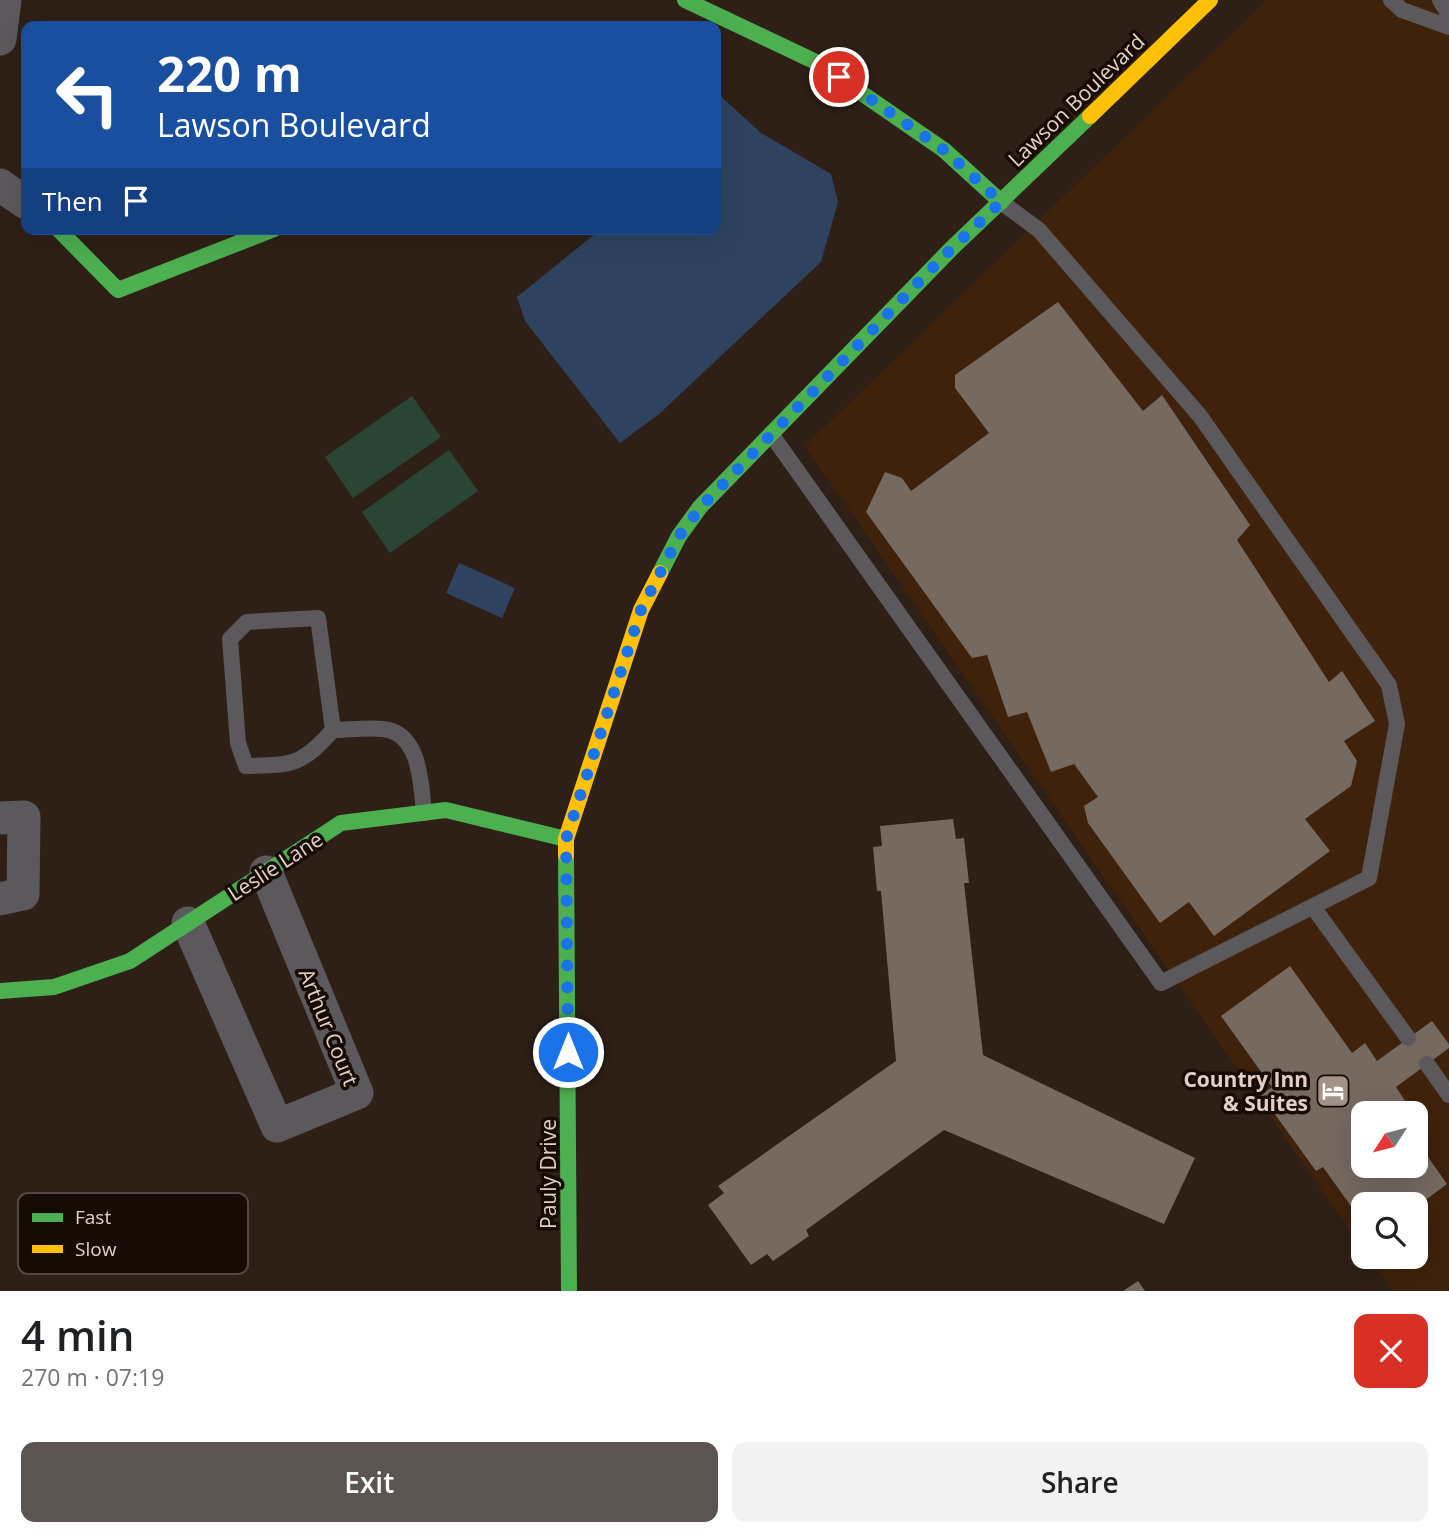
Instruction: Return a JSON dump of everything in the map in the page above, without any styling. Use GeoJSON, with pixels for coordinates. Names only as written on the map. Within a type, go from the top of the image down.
{"type":"FeatureCollection","features":[{"type":"Feature","properties":{"kind":"street"},"geometry":{"type":"LineString","coordinates":[[0,39],[5,0]]}},
{"type":"Feature","properties":{"kind":"street"},"geometry":{"type":"LineString","coordinates":[[685,0],[818,63],[944,150],[1001,202]]}},
{"type":"Feature","properties":{"kind":"street","name":"Lawson Boulevard"},"geometry":{"type":"LineString","coordinates":[[1001,202],[1210,0]]}},
{"type":"Feature","properties":{"kind":"street"},"geometry":{"type":"LineString","coordinates":[[0,185],[21,200]]}},
{"type":"Feature","properties":{"kind":"street","name":"Pauly Drive"},"geometry":{"type":"LineString","coordinates":[[569,1291],[566,839],[641,610],[679,536],[701,507],[945,255],[1001,202]]}},
{"type":"Feature","properties":{"kind":"street"},"geometry":{"type":"LineString","coordinates":[[64,235],[118,290],[259,235]]}},
{"type":"Feature","properties":{"kind":"street","name":"Leslie Lane"},"geometry":{"type":"LineString","coordinates":[[0,991],[54,987],[130,961],[341,823],[446,810],[566,839]]}},
{"type":"Feature","properties":{"kind":"street"},"geometry":{"type":"LineString","coordinates":[[0,818],[24,817],[23,894],[0,899]]}},
{"type":"Feature","properties":{"kind":"street","name":"Arthur Court"},"geometry":{"type":"LineString","coordinates":[[188,923],[277,1126],[357,1093],[266,872]]}},
{"type":"Feature","properties":{"kind":"lane"},"geometry":{"type":"LineString","coordinates":[[1391,0],[1402,10],[1449,27]]}},
{"type":"Feature","properties":{"kind":"lane"},"geometry":{"type":"LineString","coordinates":[[1440,0],[1449,15]]}},
{"type":"Feature","properties":{"kind":"lane"},"geometry":{"type":"LineString","coordinates":[[771,434],[1161,983],[1369,878],[1397,724],[1389,685],[1200,416],[1039,230],[1001,202]]}},
{"type":"Feature","properties":{"kind":"lane"},"geometry":{"type":"LineString","coordinates":[[333,730],[318,618],[247,622],[230,639],[238,743],[246,766],[288,765],[312,754],[333,730],[387,729],[408,744],[419,767],[424,813]]}},
{"type":"Feature","properties":{"kind":"lane"},"geometry":{"type":"LineString","coordinates":[[1313,907],[1408,1038]]}},
{"type":"Feature","properties":{"kind":"lane"},"geometry":{"type":"LineString","coordinates":[[1427,1064],[1449,1094]]}},
{"type":"Feature","properties":{"kind":"shaded area"},"geometry":{"type":"Polygon","coordinates":[[[1267,0],[1449,0],[1449,1291],[1392,1291],[1376,1269],[1428,1269],[1428,1192],[1351,1192],[1351,1233],[805,446],[1267,0]]]}},
{"type":"Feature","properties":{"kind":"green space"},"geometry":{"type":"Polygon","coordinates":[[[412,396],[441,437],[353,498],[325,457],[412,396]]]}},
{"type":"Feature","properties":{"kind":"green space"},"geometry":{"type":"Polygon","coordinates":[[[449,450],[478,491],[390,553],[362,512],[449,450]]]}},
{"type":"Feature","properties":{"kind":"water"},"geometry":{"type":"Polygon","coordinates":[[[721,97],[761,133],[831,174],[838,202],[821,262],[659,414],[620,443],[525,321],[517,297],[594,235],[721,235],[721,97]]]}},
{"type":"Feature","properties":{"kind":"water"},"geometry":{"type":"Polygon","coordinates":[[[459,563],[515,588],[502,618],[446,593],[459,563]]]}},
{"type":"Feature","properties":{"kind":"building"},"geometry":{"type":"Polygon","coordinates":[[[1058,302],[1143,411],[1162,395],[1250,525],[1237,540],[1329,682],[1342,671],[1375,721],[1344,741],[1357,761],[1351,786],[1305,819],[1330,851],[1214,936],[1189,902],[1160,923],[1088,823],[1084,806],[1098,797],[1074,764],[1051,772],[1027,712],[1008,717],[987,655],[972,658],[866,512],[885,472],[902,478],[911,491],[989,433],[955,388],[955,375],[1058,302]]]}},
{"type":"Feature","properties":{"kind":"building"},"geometry":{"type":"Polygon","coordinates":[[[953,819],[956,839],[964,838],[969,883],[964,883],[983,1055],[1195,1158],[1164,1224],[944,1130],[806,1230],[809,1236],[773,1261],[767,1254],[751,1265],[708,1205],[724,1193],[718,1186],[896,1061],[881,891],[877,891],[873,847],[882,846],[880,826],[953,819]]]}},
{"type":"Feature","properties":{"kind":"building","name":"Country Inn & Suites"},"geometry":{"type":"Polygon","coordinates":[[[1290,966],[1352,1053],[1365,1043],[1377,1061],[1432,1021],[1449,1044],[1449,1048],[1396,1087],[1405,1101],[1351,1101],[1351,1178],[1428,1178],[1428,1157],[1447,1184],[1428,1198],[1428,1192],[1351,1192],[1351,1206],[1323,1167],[1316,1171],[1261,1095],[1272,1087],[1221,1016],[1290,966]]]}},
{"type":"Feature","properties":{"kind":"building"},"geometry":{"type":"Polygon","coordinates":[[[1138,1281],[1145,1291],[1123,1291],[1138,1281]]]}},
{"type":"Feature","properties":{"kind":"traffic: fast"},"geometry":{"type":"LineString","coordinates":[[685,0],[818,63],[944,150],[1001,202]]}},
{"type":"Feature","properties":{"kind":"traffic: fast"},"geometry":{"type":"LineString","coordinates":[[660,573],[679,536],[700,507],[952,248],[1090,116]]}},
{"type":"Feature","properties":{"kind":"traffic: fast"},"geometry":{"type":"LineString","coordinates":[[64,235],[118,290],[259,235]]}},
{"type":"Feature","properties":{"kind":"traffic: fast"},"geometry":{"type":"LineString","coordinates":[[0,991],[54,987],[130,961],[341,823],[446,810],[566,839]]}},
{"type":"Feature","properties":{"kind":"traffic: fast"},"geometry":{"type":"LineString","coordinates":[[566,855],[569,1291]]}},
{"type":"Feature","properties":{"kind":"traffic: slow"},"geometry":{"type":"LineString","coordinates":[[1090,116],[1210,0]]}},
{"type":"Feature","properties":{"kind":"traffic: slow"},"geometry":{"type":"LineString","coordinates":[[566,855],[566,839],[641,610],[660,573]]}},
{"type":"Feature","properties":{"kind":"place","name":"Country Inn & Suites"},"geometry":{"type":"Point","coordinates":[1333,1091]}},
{"type":"Feature","properties":{"kind":"route"},"geometry":{"type":"LineString","coordinates":[[568,1052],[566,839],[641,610],[679,536],[701,507],[945,255],[1001,202],[944,150],[839,77]]}}]}
